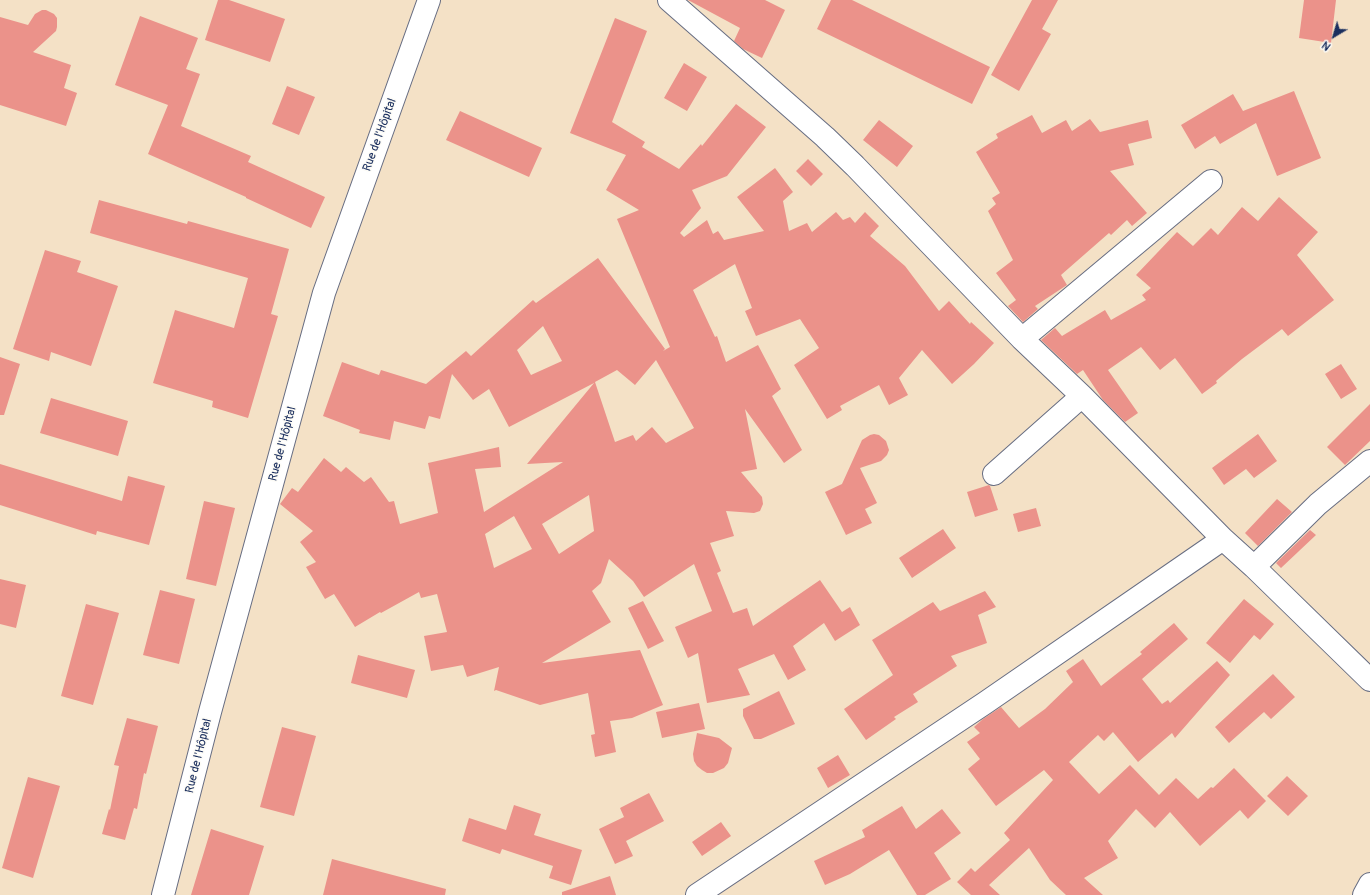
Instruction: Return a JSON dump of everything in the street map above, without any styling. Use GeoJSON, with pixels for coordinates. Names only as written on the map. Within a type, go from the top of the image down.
{"type":"FeatureCollection","features":[{"type":"Feature","properties":{"kind":"street","name":"Rue de l'Hôpital"},"geometry":{"type":"LineString","coordinates":[[164,895],[210,712],[324,293],[429,0]]}},
{"type":"Feature","properties":{"kind":"street"},"geometry":{"type":"LineString","coordinates":[[669,0],[825,137],[855,166],[1022,339],[1082,396],[1223,539],[1254,567],[1370,680]]}},
{"type":"Feature","properties":{"kind":"street"},"geometry":{"type":"LineString","coordinates":[[1022,339],[1211,182]]}},
{"type":"Feature","properties":{"kind":"street"},"geometry":{"type":"LineString","coordinates":[[994,474],[1082,396]]}},
{"type":"Feature","properties":{"kind":"street"},"geometry":{"type":"LineString","coordinates":[[1254,567],[1318,504],[1370,461]]}},
{"type":"Feature","properties":{"kind":"street"},"geometry":{"type":"LineString","coordinates":[[697,895],[985,703],[1223,539]]}},
{"type":"Feature","properties":{"kind":"street"},"geometry":{"type":"LineString","coordinates":[[1364,895],[1370,884]]}},
{"type":"Feature","properties":{"kind":"building"},"geometry":{"type":"Polygon","coordinates":[[[218,0],[229,0],[285,19],[270,62],[205,40],[218,0]]]}},
{"type":"Feature","properties":{"kind":"building"},"geometry":{"type":"Polygon","coordinates":[[[688,0],[765,0],[785,10],[762,58],[743,49],[734,41],[740,28],[688,0]]]}},
{"type":"Feature","properties":{"kind":"building"},"geometry":{"type":"Polygon","coordinates":[[[831,0],[852,0],[990,67],[972,104],[817,29],[831,0]]]}},
{"type":"Feature","properties":{"kind":"building"},"geometry":{"type":"Polygon","coordinates":[[[1032,0],[1058,0],[1042,29],[1051,34],[1019,91],[991,75],[1032,0]]]}},
{"type":"Feature","properties":{"kind":"building"},"geometry":{"type":"Polygon","coordinates":[[[1304,0],[1336,0],[1331,43],[1299,38],[1304,0]]]}},
{"type":"Feature","properties":{"kind":"building"},"geometry":{"type":"Polygon","coordinates":[[[42,10],[46,10],[54,14],[57,18],[57,27],[56,31],[33,52],[71,65],[64,88],[77,93],[66,126],[0,105],[0,17],[28,25],[35,14],[42,10]]]}},
{"type":"Feature","properties":{"kind":"building"},"geometry":{"type":"Polygon","coordinates":[[[140,16],[198,38],[186,69],[200,74],[181,126],[251,156],[248,162],[325,197],[311,228],[246,197],[148,154],[168,105],[115,85],[140,16]]]}},
{"type":"Feature","properties":{"kind":"building"},"geometry":{"type":"Polygon","coordinates":[[[615,18],[647,31],[612,122],[645,142],[642,147],[679,169],[701,144],[702,146],[736,104],[766,127],[727,176],[692,190],[701,208],[680,233],[684,237],[707,220],[713,234],[718,231],[724,240],[764,231],[737,197],[775,168],[793,192],[783,201],[789,231],[807,223],[812,232],[836,212],[843,220],[850,217],[855,223],[865,212],[879,226],[870,236],[905,266],[939,311],[949,301],[970,324],[971,322],[994,343],[952,384],[922,350],[899,378],[908,395],[889,405],[879,385],[840,406],[842,410],[827,419],[794,365],[819,348],[800,319],[756,336],[745,311],[752,308],[735,264],[693,290],[715,337],[717,336],[726,362],[758,345],[781,389],[772,396],[802,450],[784,463],[745,409],[757,469],[741,472],[762,497],[763,504],[760,511],[754,513],[726,511],[734,536],[710,543],[721,571],[717,573],[733,613],[747,608],[753,626],[820,580],[842,612],[850,607],[860,625],[835,641],[824,623],[793,646],[806,670],[788,680],[774,654],[738,669],[750,695],[707,703],[698,653],[688,658],[675,627],[712,611],[694,564],[644,597],[633,581],[609,559],[601,583],[592,591],[611,622],[542,663],[640,650],[663,705],[632,718],[610,721],[616,752],[595,757],[591,735],[595,734],[588,693],[540,705],[496,690],[494,691],[499,667],[467,677],[463,665],[431,671],[424,636],[447,632],[437,594],[421,598],[419,592],[355,627],[334,594],[325,599],[306,567],[316,562],[300,542],[313,531],[280,504],[292,488],[298,492],[324,458],[341,472],[346,467],[364,482],[371,477],[389,502],[394,501],[400,524],[438,513],[428,463],[499,447],[501,467],[475,469],[484,512],[563,462],[527,464],[594,383],[509,427],[489,389],[473,400],[452,374],[440,419],[429,416],[425,429],[394,421],[390,440],[359,433],[360,430],[323,416],[342,362],[379,375],[381,370],[426,384],[466,351],[471,356],[533,300],[536,303],[598,258],[665,349],[663,351],[670,347],[617,219],[639,210],[606,190],[626,155],[570,133],[615,18]],[[543,326],[517,350],[531,375],[562,361],[543,326]],[[656,360],[635,385],[617,370],[595,382],[615,442],[633,435],[636,441],[652,427],[666,443],[694,428],[656,360]],[[589,495],[542,524],[559,554],[594,531],[589,495]],[[514,516],[485,534],[494,568],[532,549],[514,516]]]}},
{"type":"Feature","properties":{"kind":"building"},"geometry":{"type":"Polygon","coordinates":[[[684,63],[707,77],[687,111],[664,98],[684,63]]]}},
{"type":"Feature","properties":{"kind":"building"},"geometry":{"type":"Polygon","coordinates":[[[287,86],[315,97],[299,135],[272,124],[287,86]]]}},
{"type":"Feature","properties":{"kind":"building"},"geometry":{"type":"Polygon","coordinates":[[[1294,91],[1321,158],[1277,176],[1256,123],[1220,144],[1215,136],[1195,149],[1181,125],[1233,94],[1243,111],[1294,91]]]}},
{"type":"Feature","properties":{"kind":"building"},"geometry":{"type":"Polygon","coordinates":[[[460,111],[542,148],[529,177],[446,140],[460,111]]]}},
{"type":"Feature","properties":{"kind":"building"},"geometry":{"type":"Polygon","coordinates":[[[1032,115],[1042,133],[1066,120],[1072,131],[1090,119],[1100,132],[1148,120],[1152,138],[1128,144],[1134,165],[1110,171],[1147,213],[1132,226],[1127,220],[1111,235],[1109,233],[1061,275],[1067,285],[1035,306],[1038,309],[1023,322],[1008,306],[1016,300],[996,273],[1013,260],[988,211],[996,204],[992,198],[1000,193],[976,152],[998,138],[996,134],[1032,115]]]}},
{"type":"Feature","properties":{"kind":"building"},"geometry":{"type":"Polygon","coordinates":[[[879,120],[913,146],[897,167],[863,140],[879,120]]]}},
{"type":"Feature","properties":{"kind":"building"},"geometry":{"type":"Polygon","coordinates":[[[808,159],[823,174],[811,186],[796,171],[808,159]]]}},
{"type":"Feature","properties":{"kind":"building"},"geometry":{"type":"Polygon","coordinates":[[[1279,197],[1318,232],[1297,255],[1334,300],[1288,336],[1282,329],[1242,359],[1216,381],[1217,383],[1202,394],[1175,358],[1160,370],[1141,347],[1108,370],[1138,413],[1125,422],[1103,400],[1083,370],[1077,374],[1041,340],[1055,328],[1062,336],[1105,310],[1111,320],[1146,300],[1142,295],[1151,288],[1136,275],[1177,232],[1193,246],[1211,228],[1218,235],[1242,207],[1258,221],[1279,197]]]}},
{"type":"Feature","properties":{"kind":"building"},"geometry":{"type":"Polygon","coordinates":[[[99,200],[187,224],[188,221],[289,249],[271,314],[278,316],[248,418],[212,407],[213,401],[153,383],[175,310],[234,328],[248,278],[90,233],[99,200]]]}},
{"type":"Feature","properties":{"kind":"building"},"geometry":{"type":"Polygon","coordinates":[[[45,250],[81,261],[77,272],[118,286],[91,366],[51,352],[49,361],[13,349],[45,250]]]}},
{"type":"Feature","properties":{"kind":"building"},"geometry":{"type":"Polygon","coordinates":[[[0,357],[20,364],[4,415],[0,415],[0,357]]]}},
{"type":"Feature","properties":{"kind":"building"},"geometry":{"type":"Polygon","coordinates":[[[1341,364],[1357,389],[1341,399],[1325,374],[1341,364]]]}},
{"type":"Feature","properties":{"kind":"building"},"geometry":{"type":"Polygon","coordinates":[[[51,398],[128,421],[118,456],[40,433],[51,398]]]}},
{"type":"Feature","properties":{"kind":"building"},"geometry":{"type":"Polygon","coordinates":[[[1370,404],[1370,441],[1345,465],[1327,447],[1370,404]]]}},
{"type":"Feature","properties":{"kind":"building"},"geometry":{"type":"Polygon","coordinates":[[[874,434],[879,435],[886,441],[889,450],[887,455],[881,461],[860,468],[877,503],[865,509],[872,523],[846,535],[825,492],[842,484],[862,440],[874,434]]]}},
{"type":"Feature","properties":{"kind":"building"},"geometry":{"type":"Polygon","coordinates":[[[1258,434],[1277,461],[1254,478],[1246,469],[1224,485],[1212,468],[1258,434]]]}},
{"type":"Feature","properties":{"kind":"building"},"geometry":{"type":"Polygon","coordinates":[[[0,464],[122,501],[128,476],[165,486],[149,545],[97,531],[96,535],[0,505],[0,464]]]}},
{"type":"Feature","properties":{"kind":"building"},"geometry":{"type":"Polygon","coordinates":[[[989,485],[998,510],[975,517],[967,492],[989,485]]]}},
{"type":"Feature","properties":{"kind":"building"},"geometry":{"type":"Polygon","coordinates":[[[1277,499],[1292,512],[1258,546],[1245,533],[1277,499]]]}},
{"type":"Feature","properties":{"kind":"building"},"geometry":{"type":"Polygon","coordinates":[[[204,501],[235,508],[216,586],[186,579],[204,501]]]}},
{"type":"Feature","properties":{"kind":"building"},"geometry":{"type":"Polygon","coordinates":[[[1036,508],[1041,526],[1018,532],[1013,514],[1036,508]]]}},
{"type":"Feature","properties":{"kind":"building"},"geometry":{"type":"Polygon","coordinates":[[[943,529],[956,548],[912,578],[899,558],[943,529]]]}},
{"type":"Feature","properties":{"kind":"building"},"geometry":{"type":"Polygon","coordinates":[[[1310,530],[1316,535],[1281,568],[1276,563],[1310,530]]]}},
{"type":"Feature","properties":{"kind":"building"},"geometry":{"type":"Polygon","coordinates":[[[0,579],[26,585],[16,628],[0,624],[0,579]]]}},
{"type":"Feature","properties":{"kind":"building"},"geometry":{"type":"Polygon","coordinates":[[[160,590],[195,599],[179,664],[143,655],[160,590]]]}},
{"type":"Feature","properties":{"kind":"building"},"geometry":{"type":"Polygon","coordinates":[[[985,591],[996,607],[978,615],[987,643],[951,656],[957,666],[913,694],[918,702],[894,717],[896,719],[866,740],[844,709],[893,675],[872,640],[933,602],[940,611],[985,591]]]}},
{"type":"Feature","properties":{"kind":"building"},"geometry":{"type":"Polygon","coordinates":[[[1244,599],[1274,624],[1260,640],[1254,635],[1230,663],[1206,643],[1244,599]]]}},
{"type":"Feature","properties":{"kind":"building"},"geometry":{"type":"Polygon","coordinates":[[[643,601],[664,641],[648,649],[628,608],[643,601]]]}},
{"type":"Feature","properties":{"kind":"building"},"geometry":{"type":"Polygon","coordinates":[[[86,604],[119,613],[93,705],[61,696],[86,604]]]}},
{"type":"Feature","properties":{"kind":"building"},"geometry":{"type":"Polygon","coordinates":[[[1174,623],[1188,639],[1142,679],[1162,704],[1168,700],[1170,703],[1217,661],[1230,675],[1175,738],[1172,733],[1138,762],[1113,732],[1104,741],[1098,735],[1069,762],[1099,794],[1130,765],[1159,795],[1176,778],[1198,799],[1211,787],[1213,788],[1234,768],[1266,801],[1248,819],[1240,810],[1200,846],[1170,812],[1155,828],[1136,809],[1108,841],[1118,858],[1084,878],[1103,895],[1066,895],[1050,880],[1029,848],[989,885],[1000,895],[971,895],[957,882],[971,868],[975,872],[1010,840],[1004,833],[1053,780],[1044,770],[996,806],[968,769],[980,759],[967,742],[980,733],[974,727],[1001,707],[1019,728],[1045,709],[1073,682],[1066,671],[1083,659],[1101,686],[1142,654],[1140,652],[1174,623]]]}},
{"type":"Feature","properties":{"kind":"building"},"geometry":{"type":"Polygon","coordinates":[[[358,655],[415,670],[407,698],[351,683],[358,655]]]}},
{"type":"Feature","properties":{"kind":"building"},"geometry":{"type":"Polygon","coordinates":[[[1273,674],[1295,697],[1271,719],[1264,712],[1229,743],[1215,727],[1273,674]]]}},
{"type":"Feature","properties":{"kind":"building"},"geometry":{"type":"Polygon","coordinates":[[[779,691],[795,724],[761,739],[754,739],[743,716],[743,709],[779,691]]]}},
{"type":"Feature","properties":{"kind":"building"},"geometry":{"type":"Polygon","coordinates":[[[699,703],[705,729],[662,738],[656,712],[699,703]]]}},
{"type":"Feature","properties":{"kind":"building"},"geometry":{"type":"Polygon","coordinates":[[[127,718],[158,726],[146,774],[144,773],[137,809],[134,808],[125,840],[102,834],[109,809],[110,810],[119,766],[114,765],[127,718]]]}},
{"type":"Feature","properties":{"kind":"building"},"geometry":{"type":"Polygon","coordinates":[[[282,727],[316,736],[294,816],[260,807],[282,727]]]}},
{"type":"Feature","properties":{"kind":"building"},"geometry":{"type":"Polygon","coordinates":[[[697,733],[719,738],[732,748],[728,763],[724,768],[713,773],[707,773],[697,766],[694,761],[693,754],[697,733]]]}},
{"type":"Feature","properties":{"kind":"building"},"geometry":{"type":"Polygon","coordinates":[[[838,755],[850,775],[828,788],[817,768],[838,755]]]}},
{"type":"Feature","properties":{"kind":"building"},"geometry":{"type":"Polygon","coordinates":[[[1287,776],[1308,796],[1288,816],[1267,796],[1287,776]]]}},
{"type":"Feature","properties":{"kind":"building"},"geometry":{"type":"Polygon","coordinates":[[[28,777],[60,786],[33,878],[2,868],[28,777]]]}},
{"type":"Feature","properties":{"kind":"building"},"geometry":{"type":"Polygon","coordinates":[[[649,793],[664,821],[626,841],[633,856],[615,864],[599,829],[624,817],[620,808],[649,793]]]}},
{"type":"Feature","properties":{"kind":"building"},"geometry":{"type":"Polygon","coordinates":[[[514,805],[541,814],[534,835],[582,850],[571,885],[549,878],[553,866],[502,849],[500,854],[462,841],[469,818],[506,830],[514,805]]]}},
{"type":"Feature","properties":{"kind":"building"},"geometry":{"type":"Polygon","coordinates":[[[902,806],[916,829],[942,809],[961,833],[934,853],[951,879],[925,895],[917,895],[889,850],[850,874],[825,885],[814,861],[865,837],[862,830],[902,806]]]}},
{"type":"Feature","properties":{"kind":"building"},"geometry":{"type":"Polygon","coordinates":[[[721,822],[731,836],[702,856],[692,842],[721,822]]]}},
{"type":"Feature","properties":{"kind":"building"},"geometry":{"type":"Polygon","coordinates":[[[211,829],[264,846],[249,895],[191,895],[211,829]]]}},
{"type":"Feature","properties":{"kind":"building"},"geometry":{"type":"Polygon","coordinates":[[[332,859],[446,889],[445,895],[323,895],[332,859]]]}},
{"type":"Feature","properties":{"kind":"building"},"geometry":{"type":"Polygon","coordinates":[[[610,876],[616,895],[562,895],[562,892],[610,876]]]}}]}
